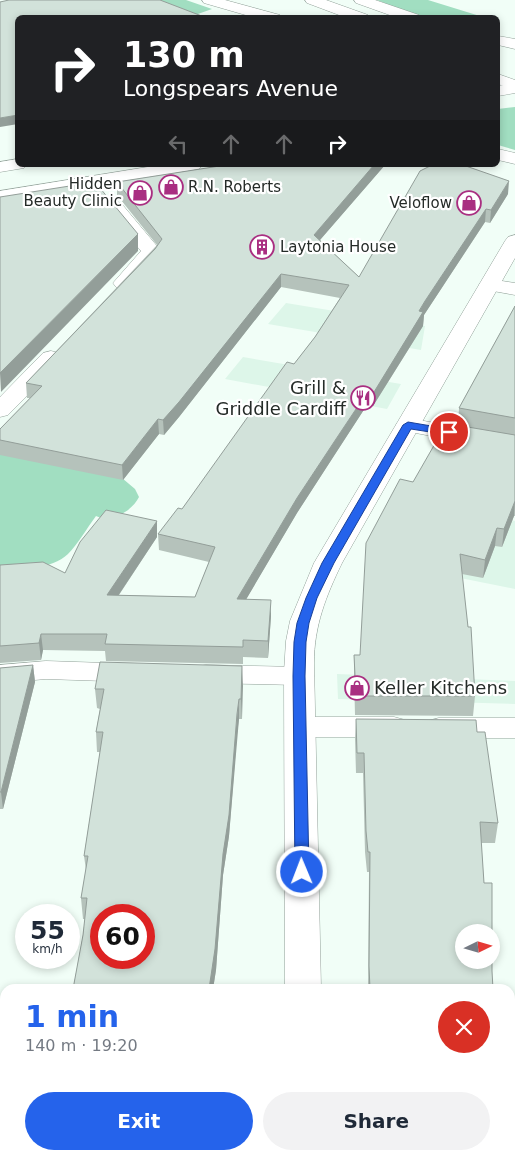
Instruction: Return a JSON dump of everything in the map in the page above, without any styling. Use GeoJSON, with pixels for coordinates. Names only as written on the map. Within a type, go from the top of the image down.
{"type":"FeatureCollection","features":[{"type":"Feature","properties":{"kind":"main road"},"geometry":{"type":"LineString","coordinates":[[209,0],[264,15]]}},
{"type":"Feature","properties":{"kind":"main road"},"geometry":{"type":"LineString","coordinates":[[361,0],[404,15]]}},
{"type":"Feature","properties":{"kind":"main road"},"geometry":{"type":"LineString","coordinates":[[309,6],[319,15]]}},
{"type":"Feature","properties":{"kind":"main road"},"geometry":{"type":"LineString","coordinates":[[309,6],[350,15]]}},
{"type":"Feature","properties":{"kind":"main road"},"geometry":{"type":"LineString","coordinates":[[378,7],[391,15]]}},
{"type":"Feature","properties":{"kind":"main road"},"geometry":{"type":"LineString","coordinates":[[500,36],[515,38]]}},
{"type":"Feature","properties":{"kind":"main road"},"geometry":{"type":"LineString","coordinates":[[500,42],[515,44]]}},
{"type":"Feature","properties":{"kind":"main road"},"geometry":{"type":"LineString","coordinates":[[500,46],[515,44]]}},
{"type":"Feature","properties":{"kind":"main road"},"geometry":{"type":"LineString","coordinates":[[500,64],[515,69]]}},
{"type":"Feature","properties":{"kind":"main road"},"geometry":{"type":"LineString","coordinates":[[500,79],[515,86]]}},
{"type":"Feature","properties":{"kind":"main road"},"geometry":{"type":"LineString","coordinates":[[500,90],[515,86]]}},
{"type":"Feature","properties":{"kind":"main road"},"geometry":{"type":"LineString","coordinates":[[500,103],[515,100]]}},
{"type":"Feature","properties":{"kind":"main road"},"geometry":{"type":"LineString","coordinates":[[0,153],[15,150]]}},
{"type":"Feature","properties":{"kind":"main road"},"geometry":{"type":"LineString","coordinates":[[0,167],[15,164]]}},
{"type":"Feature","properties":{"kind":"main road"},"geometry":{"type":"LineString","coordinates":[[0,180],[168,167]]}},
{"type":"Feature","properties":{"kind":"main road"},"geometry":{"type":"LineString","coordinates":[[0,197],[94,173]]}},
{"type":"Feature","properties":{"kind":"main road"},"geometry":{"type":"LineString","coordinates":[[94,173],[150,251],[147,258],[110,297]]}},
{"type":"Feature","properties":{"kind":"main road"},"geometry":{"type":"LineString","coordinates":[[303,984],[299,676],[300,642],[303,623],[328,563],[515,241]]}},
{"type":"Feature","properties":{"kind":"main road"},"geometry":{"type":"LineString","coordinates":[[489,285],[515,289]]}},
{"type":"Feature","properties":{"kind":"main road"},"geometry":{"type":"LineString","coordinates":[[0,410],[63,346]]}},
{"type":"Feature","properties":{"kind":"main road"},"geometry":{"type":"LineString","coordinates":[[408,425],[515,444]]}},
{"type":"Feature","properties":{"kind":"main road"},"geometry":{"type":"LineString","coordinates":[[0,674],[46,670],[299,676]]}},
{"type":"Feature","properties":{"kind":"main road"},"geometry":{"type":"LineString","coordinates":[[300,727],[515,728]]}},
{"type":"Feature","properties":{"kind":"shaded area"},"geometry":{"type":"Polygon","coordinates":[[[286,303],[425,326],[421,350],[268,324],[286,303]]]}},
{"type":"Feature","properties":{"kind":"shaded area"},"geometry":{"type":"Polygon","coordinates":[[[243,357],[401,384],[387,409],[225,379],[243,357]]]}},
{"type":"Feature","properties":{"kind":"shaded area"},"geometry":{"type":"Polygon","coordinates":[[[399,497],[515,521],[515,589],[366,559],[399,497]]]}},
{"type":"Feature","properties":{"kind":"shaded area"},"geometry":{"type":"Polygon","coordinates":[[[337,674],[515,681],[515,704],[338,699],[337,674]]]}},
{"type":"Feature","properties":{"kind":"green space"},"geometry":{"type":"Polygon","coordinates":[[[154,0],[186,0],[212,9],[195,15],[154,0]]]}},
{"type":"Feature","properties":{"kind":"green space"},"geometry":{"type":"Polygon","coordinates":[[[377,0],[428,0],[477,15],[414,15],[377,0]]]}},
{"type":"Feature","properties":{"kind":"green space"},"geometry":{"type":"Polygon","coordinates":[[[515,107],[515,150],[500,146],[500,109],[515,107]]]}},
{"type":"Feature","properties":{"kind":"green space"},"geometry":{"type":"Polygon","coordinates":[[[0,454],[122,478],[135,489],[139,497],[132,507],[115,517],[102,518],[96,516],[75,546],[61,559],[45,566],[0,571],[0,454]]]}},
{"type":"Feature","properties":{"kind":"building"},"geometry":{"type":"Polygon","coordinates":[[[9,0],[160,0],[199,15],[15,15],[15,116],[0,118],[0,2],[9,0]]]}},
{"type":"Feature","properties":{"kind":"building"},"geometry":{"type":"Polygon","coordinates":[[[213,167],[372,167],[314,235],[359,277],[420,171],[428,167],[469,167],[509,181],[491,210],[486,209],[425,301],[419,311],[423,312],[374,392],[368,391],[336,439],[297,498],[237,599],[271,600],[268,641],[243,640],[243,647],[105,644],[107,634],[41,634],[39,643],[0,646],[0,565],[43,562],[65,573],[80,542],[106,510],[157,521],[107,595],[195,597],[215,547],[158,534],[178,508],[182,509],[287,362],[294,364],[315,337],[349,285],[281,274],[179,402],[163,420],[158,419],[122,465],[0,440],[0,429],[42,386],[26,383],[155,249],[162,239],[117,182],[213,167]]]}},
{"type":"Feature","properties":{"kind":"building"},"geometry":{"type":"Polygon","coordinates":[[[95,182],[138,234],[0,373],[0,197],[95,182]]]}},
{"type":"Feature","properties":{"kind":"building"},"geometry":{"type":"Polygon","coordinates":[[[515,306],[515,418],[459,408],[515,306]]]}},
{"type":"Feature","properties":{"kind":"building"},"geometry":{"type":"Polygon","coordinates":[[[450,424],[515,435],[515,501],[504,529],[497,528],[485,560],[460,554],[468,627],[471,627],[475,696],[356,696],[354,655],[360,655],[366,543],[400,479],[413,482],[444,428],[447,429],[450,424]]]}},
{"type":"Feature","properties":{"kind":"building"},"geometry":{"type":"Polygon","coordinates":[[[100,662],[242,666],[241,699],[239,699],[237,714],[229,815],[223,854],[215,949],[210,984],[74,984],[77,969],[80,969],[80,951],[87,898],[81,898],[88,856],[84,856],[103,732],[96,732],[104,689],[95,689],[100,662]]]}},
{"type":"Feature","properties":{"kind":"building"},"geometry":{"type":"Polygon","coordinates":[[[33,665],[1,792],[0,792],[0,668],[33,665]]]}},
{"type":"Feature","properties":{"kind":"building"},"geometry":{"type":"Polygon","coordinates":[[[356,719],[476,720],[477,732],[485,732],[498,823],[480,822],[484,883],[492,883],[492,924],[455,924],[455,969],[492,969],[493,984],[370,984],[370,852],[368,852],[364,753],[357,753],[356,719]]]}},
{"type":"Feature","properties":{"kind":"place","name":"R.N. Roberts"},"geometry":{"type":"Point","coordinates":[171,187]}},
{"type":"Feature","properties":{"kind":"place","name":"Hidden Beauty Clinic"},"geometry":{"type":"Point","coordinates":[140,193]}},
{"type":"Feature","properties":{"kind":"place","name":"Veloflow"},"geometry":{"type":"Point","coordinates":[469,203]}},
{"type":"Feature","properties":{"kind":"place","name":"Laytonia House"},"geometry":{"type":"Point","coordinates":[262,247]}},
{"type":"Feature","properties":{"kind":"place","name":"Grill & Griddle Cardiff"},"geometry":{"type":"Point","coordinates":[363,398]}},
{"type":"Feature","properties":{"kind":"place","name":"Keller Kitchens"},"geometry":{"type":"Point","coordinates":[357,688]}},
{"type":"Feature","properties":{"kind":"route"},"geometry":{"type":"LineString","coordinates":[[302,872],[299,676],[300,642],[303,623],[328,563],[408,425],[449,432]]}}]}
